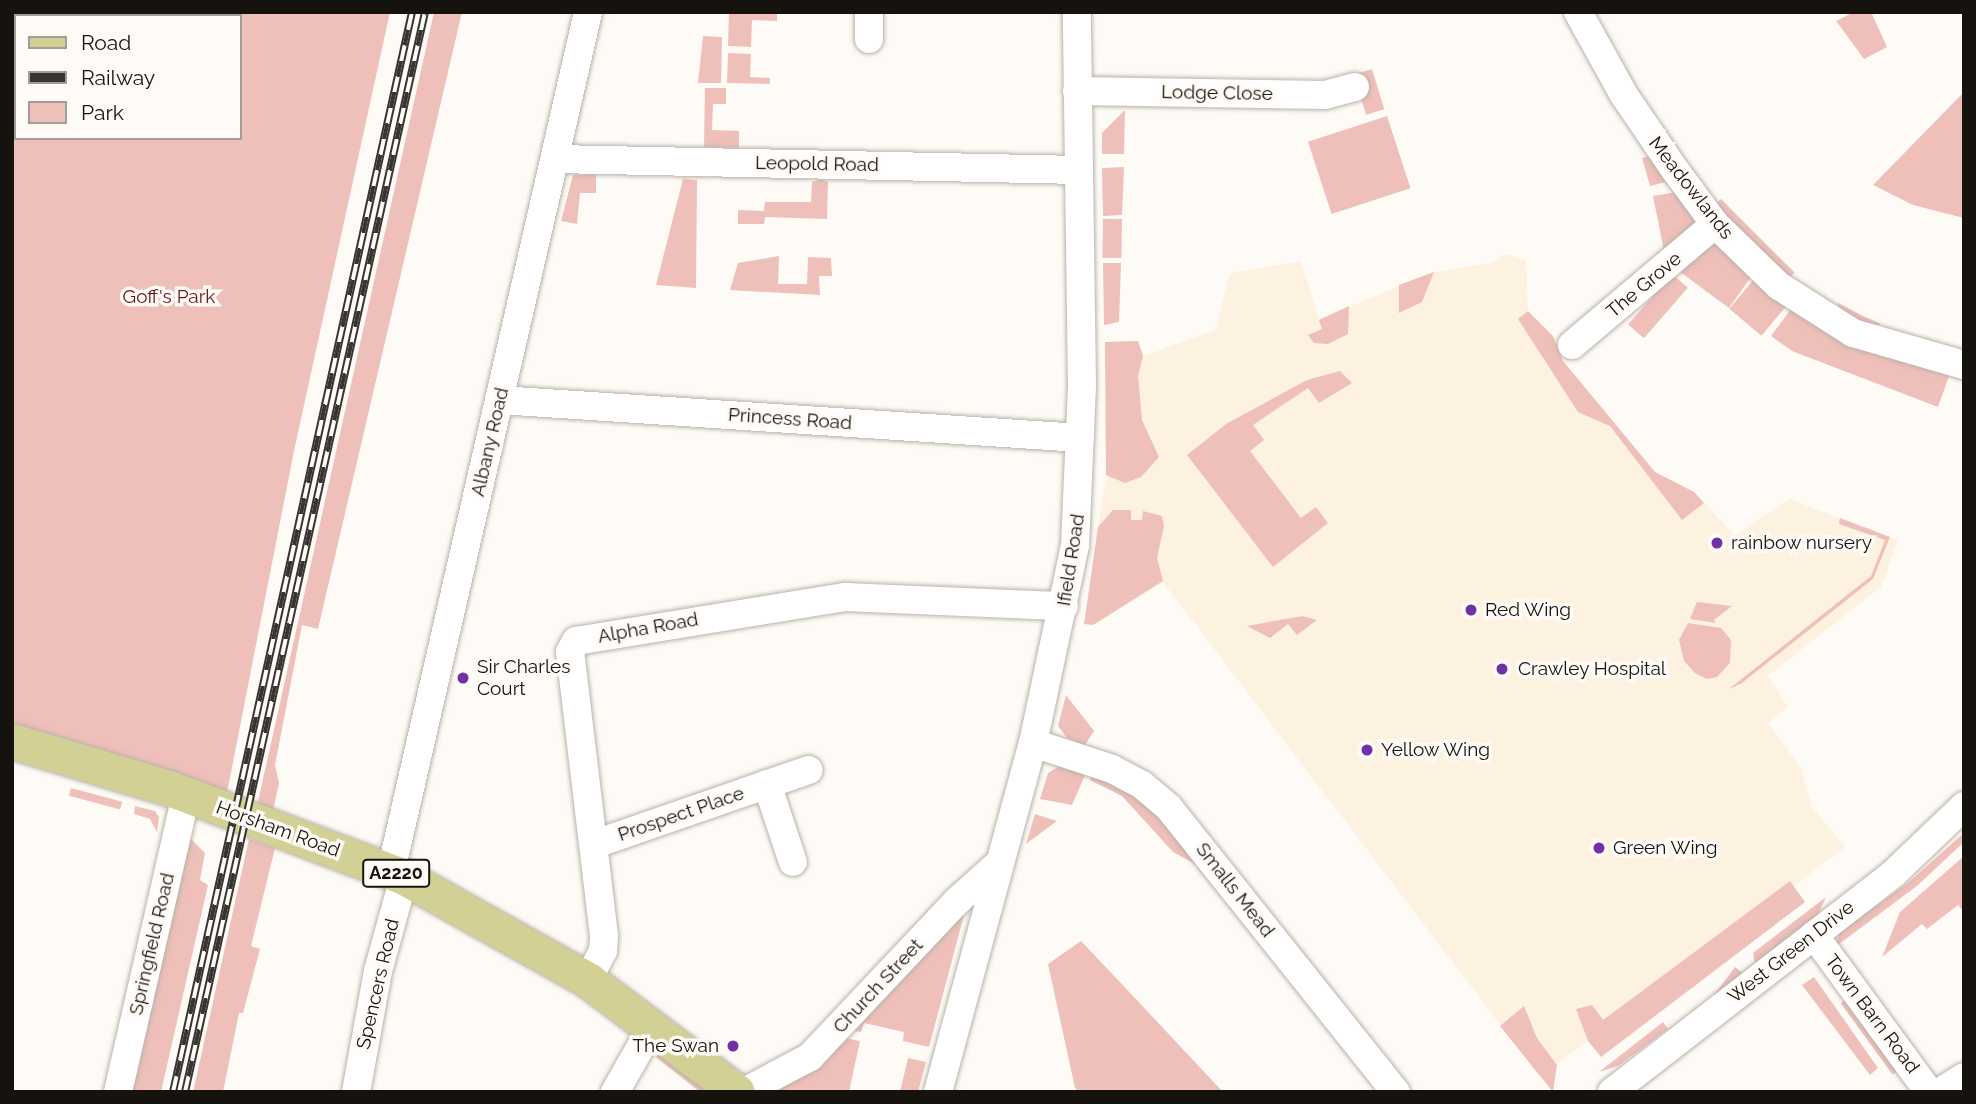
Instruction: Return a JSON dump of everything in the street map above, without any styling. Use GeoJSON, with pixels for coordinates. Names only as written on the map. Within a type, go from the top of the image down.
{"type":"FeatureCollection","features":[{"type":"Feature","properties":{"kind":"main road","name":"Horsham Road"},"geometry":{"type":"LineString","coordinates":[[12,741],[186,796],[397,874],[588,980],[653,1025],[737,1092]]}},
{"type":"Feature","properties":{"kind":"street","name":"Albany Road"},"geometry":{"type":"LineString","coordinates":[[397,874],[499,400],[589,12]]}},
{"type":"Feature","properties":{"kind":"street","name":"Ifield Road"},"geometry":{"type":"LineString","coordinates":[[938,1092],[1033,743],[1076,546],[1080,438],[1077,12]]}},
{"type":"Feature","properties":{"kind":"street","name":"Meadowlands"},"geometry":{"type":"LineString","coordinates":[[1578,12],[1623,95],[1715,224],[1779,286],[1826,318],[1890,347],[1964,365]]}},
{"type":"Feature","properties":{"kind":"street","name":"Lodge Close"},"geometry":{"type":"LineString","coordinates":[[1077,91],[1325,95],[1356,87]]}},
{"type":"Feature","properties":{"kind":"street","name":"Leopold Road"},"geometry":{"type":"LineString","coordinates":[[555,159],[1079,170]]}},
{"type":"Feature","properties":{"kind":"street","name":"The Grove"},"geometry":{"type":"LineString","coordinates":[[1572,345],[1715,224]]}},
{"type":"Feature","properties":{"kind":"street","name":"Princess Road"},"geometry":{"type":"LineString","coordinates":[[499,400],[1080,438]]}},
{"type":"Feature","properties":{"kind":"street","name":"Alpha Road"},"geometry":{"type":"LineString","coordinates":[[588,980],[604,944],[595,844],[570,652],[576,641],[845,597],[1064,606]]}},
{"type":"Feature","properties":{"kind":"street","name":"Smalls Mead"},"geometry":{"type":"LineString","coordinates":[[1033,743],[1112,769],[1142,785],[1169,808],[1396,1092]]}},
{"type":"Feature","properties":{"kind":"street","name":"Prospect Place"},"geometry":{"type":"LineString","coordinates":[[595,844],[809,770]]}},
{"type":"Feature","properties":{"kind":"street","name":"Prospect Place"},"geometry":{"type":"LineString","coordinates":[[767,784],[793,862]]}},
{"type":"Feature","properties":{"kind":"street","name":"Springfield Road"},"geometry":{"type":"LineString","coordinates":[[118,1092],[186,796]]}},
{"type":"Feature","properties":{"kind":"street","name":"West Green Drive"},"geometry":{"type":"LineString","coordinates":[[1612,1092],[1894,873],[1964,806]]}},
{"type":"Feature","properties":{"kind":"street","name":"Church Street"},"geometry":{"type":"LineString","coordinates":[[744,1092],[810,1057],[999,862]]}},
{"type":"Feature","properties":{"kind":"street","name":"Spencers Road"},"geometry":{"type":"LineString","coordinates":[[355,1092],[397,874]]}},
{"type":"Feature","properties":{"kind":"street","name":"Town Barn Road"},"geometry":{"type":"LineString","coordinates":[[1814,935],[1929,1092]]}},
{"type":"Feature","properties":{"kind":"street"},"geometry":{"type":"LineString","coordinates":[[615,1092],[653,1025]]}},
{"type":"Feature","properties":{"kind":"street"},"geometry":{"type":"LineString","coordinates":[[1940,1092],[1964,1077]]}},
{"type":"Feature","properties":{"kind":"shaded area","name":"Crawley Hospital"},"geometry":{"type":"Polygon","coordinates":[[[1506,254],[1526,260],[1528,311],[1553,336],[1563,361],[1655,472],[1694,492],[1735,535],[1789,499],[1898,540],[1881,587],[1768,676],[1788,707],[1768,723],[1801,768],[1812,807],[1845,847],[1540,1077],[1163,582],[1093,625],[1084,624],[1106,475],[1105,342],[1138,341],[1144,356],[1215,330],[1230,273],[1301,261],[1319,319],[1434,272],[1492,263],[1506,254]]]}},
{"type":"Feature","properties":{"kind":"green space","name":"Goff's Park"},"geometry":{"type":"Polygon","coordinates":[[[12,12],[390,12],[294,451],[224,808],[12,748],[12,12]]]}},
{"type":"Feature","properties":{"kind":"green space"},"geometry":{"type":"Polygon","coordinates":[[[434,12],[462,12],[318,629],[302,625],[275,765],[279,783],[273,811],[257,806],[434,12]]]}},
{"type":"Feature","properties":{"kind":"green space"},"geometry":{"type":"Polygon","coordinates":[[[729,12],[777,14],[777,21],[752,20],[751,47],[728,46],[729,12]]]}},
{"type":"Feature","properties":{"kind":"green space"},"geometry":{"type":"Polygon","coordinates":[[[1854,12],[1871,12],[1887,47],[1864,59],[1836,21],[1854,12]]]}},
{"type":"Feature","properties":{"kind":"green space"},"geometry":{"type":"Polygon","coordinates":[[[703,36],[722,37],[721,83],[698,83],[703,36]]]}},
{"type":"Feature","properties":{"kind":"green space"},"geometry":{"type":"Polygon","coordinates":[[[728,53],[751,54],[750,77],[770,78],[770,84],[727,83],[728,53]]]}},
{"type":"Feature","properties":{"kind":"green space"},"geometry":{"type":"Polygon","coordinates":[[[1372,69],[1384,109],[1366,115],[1354,75],[1372,69]]]}},
{"type":"Feature","properties":{"kind":"green space"},"geometry":{"type":"Polygon","coordinates":[[[705,88],[726,88],[726,104],[713,104],[712,130],[739,131],[739,148],[704,147],[705,88]]]}},
{"type":"Feature","properties":{"kind":"green space"},"geometry":{"type":"Polygon","coordinates":[[[1964,92],[1964,218],[1913,205],[1873,185],[1964,92]]]}},
{"type":"Feature","properties":{"kind":"green space"},"geometry":{"type":"Polygon","coordinates":[[[1125,110],[1124,154],[1102,154],[1102,133],[1125,110]]]}},
{"type":"Feature","properties":{"kind":"green space"},"geometry":{"type":"Polygon","coordinates":[[[1387,116],[1410,188],[1332,214],[1308,142],[1387,116]]]}},
{"type":"Feature","properties":{"kind":"green space"},"geometry":{"type":"Polygon","coordinates":[[[1651,156],[1668,180],[1650,186],[1642,158],[1651,156]]]}},
{"type":"Feature","properties":{"kind":"green space"},"geometry":{"type":"Polygon","coordinates":[[[1124,167],[1122,215],[1103,216],[1102,168],[1124,167]]]}},
{"type":"Feature","properties":{"kind":"green space"},"geometry":{"type":"Polygon","coordinates":[[[596,174],[596,193],[580,193],[577,224],[561,221],[573,175],[596,174]]]}},
{"type":"Feature","properties":{"kind":"green space"},"geometry":{"type":"Polygon","coordinates":[[[683,179],[697,180],[696,288],[656,285],[683,179]]]}},
{"type":"Feature","properties":{"kind":"green space"},"geometry":{"type":"Polygon","coordinates":[[[820,179],[828,182],[827,219],[765,217],[764,224],[738,224],[738,210],[764,211],[765,202],[811,202],[812,182],[820,179]]]}},
{"type":"Feature","properties":{"kind":"green space"},"geometry":{"type":"Polygon","coordinates":[[[1677,192],[1699,221],[1664,251],[1653,196],[1677,192]]]}},
{"type":"Feature","properties":{"kind":"green space"},"geometry":{"type":"Polygon","coordinates":[[[1721,199],[1795,273],[1788,279],[1715,205],[1721,199]]]}},
{"type":"Feature","properties":{"kind":"green space"},"geometry":{"type":"Polygon","coordinates":[[[1103,219],[1122,219],[1121,258],[1102,258],[1103,219]]]}},
{"type":"Feature","properties":{"kind":"green space"},"geometry":{"type":"Polygon","coordinates":[[[1712,240],[1753,274],[1729,308],[1676,269],[1712,240]]]}},
{"type":"Feature","properties":{"kind":"green space"},"geometry":{"type":"Polygon","coordinates":[[[779,256],[778,284],[807,284],[808,257],[831,258],[832,276],[819,276],[820,295],[730,290],[738,263],[779,256]]]}},
{"type":"Feature","properties":{"kind":"green space"},"geometry":{"type":"Polygon","coordinates":[[[1103,263],[1121,263],[1119,322],[1104,325],[1103,263]]]}},
{"type":"Feature","properties":{"kind":"green space"},"geometry":{"type":"Polygon","coordinates":[[[1434,272],[1422,302],[1399,313],[1399,285],[1434,272]]]}},
{"type":"Feature","properties":{"kind":"green space"},"geometry":{"type":"Polygon","coordinates":[[[1672,274],[1688,288],[1644,338],[1628,325],[1672,274]]]}},
{"type":"Feature","properties":{"kind":"green space"},"geometry":{"type":"Polygon","coordinates":[[[1755,278],[1787,305],[1761,336],[1729,309],[1755,278]]]}},
{"type":"Feature","properties":{"kind":"green space"},"geometry":{"type":"Polygon","coordinates":[[[1838,303],[1881,324],[1870,327],[1839,312],[1838,303]]]}},
{"type":"Feature","properties":{"kind":"green space"},"geometry":{"type":"Polygon","coordinates":[[[1349,306],[1348,334],[1328,344],[1314,343],[1308,335],[1322,329],[1319,320],[1349,306]]]}},
{"type":"Feature","properties":{"kind":"green space"},"geometry":{"type":"Polygon","coordinates":[[[1791,309],[1863,350],[1949,376],[1938,407],[1792,351],[1771,336],[1791,309]]]}},
{"type":"Feature","properties":{"kind":"green space"},"geometry":{"type":"Polygon","coordinates":[[[1528,311],[1553,336],[1563,361],[1655,472],[1694,492],[1704,503],[1682,520],[1610,426],[1578,412],[1518,319],[1528,311]]]}},
{"type":"Feature","properties":{"kind":"green space"},"geometry":{"type":"Polygon","coordinates":[[[1138,341],[1143,356],[1138,376],[1142,420],[1159,457],[1141,477],[1125,483],[1106,475],[1105,342],[1138,341]]]}},
{"type":"Feature","properties":{"kind":"green space"},"geometry":{"type":"Polygon","coordinates":[[[1340,371],[1352,383],[1319,403],[1308,388],[1253,425],[1264,440],[1250,451],[1301,518],[1316,507],[1328,523],[1273,567],[1187,455],[1226,424],[1307,380],[1340,371]]]}},
{"type":"Feature","properties":{"kind":"green space"},"geometry":{"type":"Polygon","coordinates":[[[1113,510],[1131,510],[1131,520],[1142,520],[1143,511],[1162,516],[1164,526],[1157,558],[1163,581],[1093,625],[1084,624],[1098,527],[1113,510]]]}},
{"type":"Feature","properties":{"kind":"green space"},"geometry":{"type":"Polygon","coordinates":[[[1840,518],[1890,537],[1873,579],[1742,683],[1729,689],[1871,576],[1885,540],[1839,524],[1840,518]]]}},
{"type":"Feature","properties":{"kind":"green space"},"geometry":{"type":"Polygon","coordinates":[[[1697,602],[1732,606],[1714,620],[1716,623],[1690,619],[1697,602]]]}},
{"type":"Feature","properties":{"kind":"green space"},"geometry":{"type":"Polygon","coordinates":[[[1302,616],[1317,620],[1297,635],[1288,624],[1270,638],[1247,626],[1302,616]]]}},
{"type":"Feature","properties":{"kind":"green space"},"geometry":{"type":"Polygon","coordinates":[[[1688,623],[1721,628],[1731,640],[1730,663],[1717,677],[1707,679],[1695,673],[1684,661],[1679,640],[1688,623]]]}},
{"type":"Feature","properties":{"kind":"green space"},"geometry":{"type":"Polygon","coordinates":[[[1066,695],[1094,731],[1085,745],[1067,738],[1058,726],[1066,695]]]}},
{"type":"Feature","properties":{"kind":"green space"},"geometry":{"type":"Polygon","coordinates":[[[1064,763],[1088,768],[1072,805],[1040,799],[1048,773],[1064,763]]]}},
{"type":"Feature","properties":{"kind":"green space"},"geometry":{"type":"Polygon","coordinates":[[[1094,770],[1143,795],[1217,876],[1173,852],[1122,796],[1090,780],[1094,770]]]}},
{"type":"Feature","properties":{"kind":"green space"},"geometry":{"type":"Polygon","coordinates":[[[71,788],[122,802],[120,809],[69,796],[71,788]]]}},
{"type":"Feature","properties":{"kind":"green space"},"geometry":{"type":"Polygon","coordinates":[[[135,806],[155,811],[159,817],[157,832],[150,819],[134,814],[135,806]]]}},
{"type":"Feature","properties":{"kind":"green space"},"geometry":{"type":"Polygon","coordinates":[[[1035,814],[1057,821],[1026,844],[1035,814]]]}},
{"type":"Feature","properties":{"kind":"green space"},"geometry":{"type":"Polygon","coordinates":[[[1964,833],[1964,842],[1917,886],[1835,947],[1839,933],[1909,882],[1964,833]]]}},
{"type":"Feature","properties":{"kind":"green space"},"geometry":{"type":"Polygon","coordinates":[[[189,837],[205,853],[200,880],[208,885],[161,1092],[128,1092],[189,837]]]}},
{"type":"Feature","properties":{"kind":"green space"},"geometry":{"type":"Polygon","coordinates":[[[249,839],[275,848],[251,946],[260,949],[243,1013],[239,1013],[223,1092],[193,1092],[249,839]]]}},
{"type":"Feature","properties":{"kind":"green space"},"geometry":{"type":"Polygon","coordinates":[[[1964,856],[1964,912],[1958,905],[1927,929],[1922,924],[1882,957],[1900,912],[1964,856]]]}},
{"type":"Feature","properties":{"kind":"green space"},"geometry":{"type":"Polygon","coordinates":[[[1790,881],[1805,902],[1601,1057],[1588,1041],[1576,1009],[1592,1005],[1603,1020],[1790,881]]]}},
{"type":"Feature","properties":{"kind":"green space"},"geometry":{"type":"Polygon","coordinates":[[[1826,897],[1818,915],[1755,963],[1753,953],[1826,897]]]}},
{"type":"Feature","properties":{"kind":"green space"},"geometry":{"type":"Polygon","coordinates":[[[960,912],[964,915],[929,1047],[903,1041],[904,1032],[864,1023],[861,1032],[854,1031],[960,912]]]}},
{"type":"Feature","properties":{"kind":"green space"},"geometry":{"type":"Polygon","coordinates":[[[1081,941],[1223,1092],[1080,1092],[1075,1088],[1048,964],[1081,941]]]}},
{"type":"Feature","properties":{"kind":"green space"},"geometry":{"type":"Polygon","coordinates":[[[1735,967],[1743,973],[1713,1012],[1706,1006],[1735,967]]]}},
{"type":"Feature","properties":{"kind":"green space"},"geometry":{"type":"Polygon","coordinates":[[[1814,977],[1878,1068],[1870,1075],[1802,985],[1814,977]]]}},
{"type":"Feature","properties":{"kind":"green space"},"geometry":{"type":"Polygon","coordinates":[[[1848,998],[1900,1069],[1892,1074],[1841,1003],[1848,998]]]}},
{"type":"Feature","properties":{"kind":"green space"},"geometry":{"type":"Polygon","coordinates":[[[1524,1006],[1537,1038],[1557,1065],[1553,1092],[1500,1026],[1524,1006]]]}},
{"type":"Feature","properties":{"kind":"green space"},"geometry":{"type":"Polygon","coordinates":[[[1663,1022],[1668,1029],[1618,1066],[1599,1072],[1663,1022]]]}},
{"type":"Feature","properties":{"kind":"green space"},"geometry":{"type":"Polygon","coordinates":[[[845,1038],[860,1041],[849,1092],[772,1092],[845,1038]]]}},
{"type":"Feature","properties":{"kind":"green space"},"geometry":{"type":"Polygon","coordinates":[[[661,1047],[718,1092],[700,1092],[656,1057],[661,1047]]]}},
{"type":"Feature","properties":{"kind":"green space"},"geometry":{"type":"Polygon","coordinates":[[[908,1058],[926,1062],[918,1092],[900,1092],[908,1058]]]}},
{"type":"Feature","properties":{"kind":"railway"},"geometry":{"type":"LineString","coordinates":[[173,1092],[412,12]]}},
{"type":"Feature","properties":{"kind":"railway"},"geometry":{"type":"LineString","coordinates":[[185,1092],[425,12]]}},
{"type":"Feature","properties":{"kind":"place","name":"rainbow nursery"},"geometry":{"type":"Point","coordinates":[1717,543]}},
{"type":"Feature","properties":{"kind":"place","name":"Red Wing"},"geometry":{"type":"Point","coordinates":[1471,610]}},
{"type":"Feature","properties":{"kind":"place","name":"Crawley Hospital"},"geometry":{"type":"Point","coordinates":[1502,669]}},
{"type":"Feature","properties":{"kind":"place","name":"Sir Charles Court"},"geometry":{"type":"Point","coordinates":[463,678]}},
{"type":"Feature","properties":{"kind":"place","name":"Yellow Wing"},"geometry":{"type":"Point","coordinates":[1367,750]}},
{"type":"Feature","properties":{"kind":"place","name":"Green Wing"},"geometry":{"type":"Point","coordinates":[1599,848]}},
{"type":"Feature","properties":{"kind":"place","name":"The Swan"},"geometry":{"type":"Point","coordinates":[733,1046]}}]}
